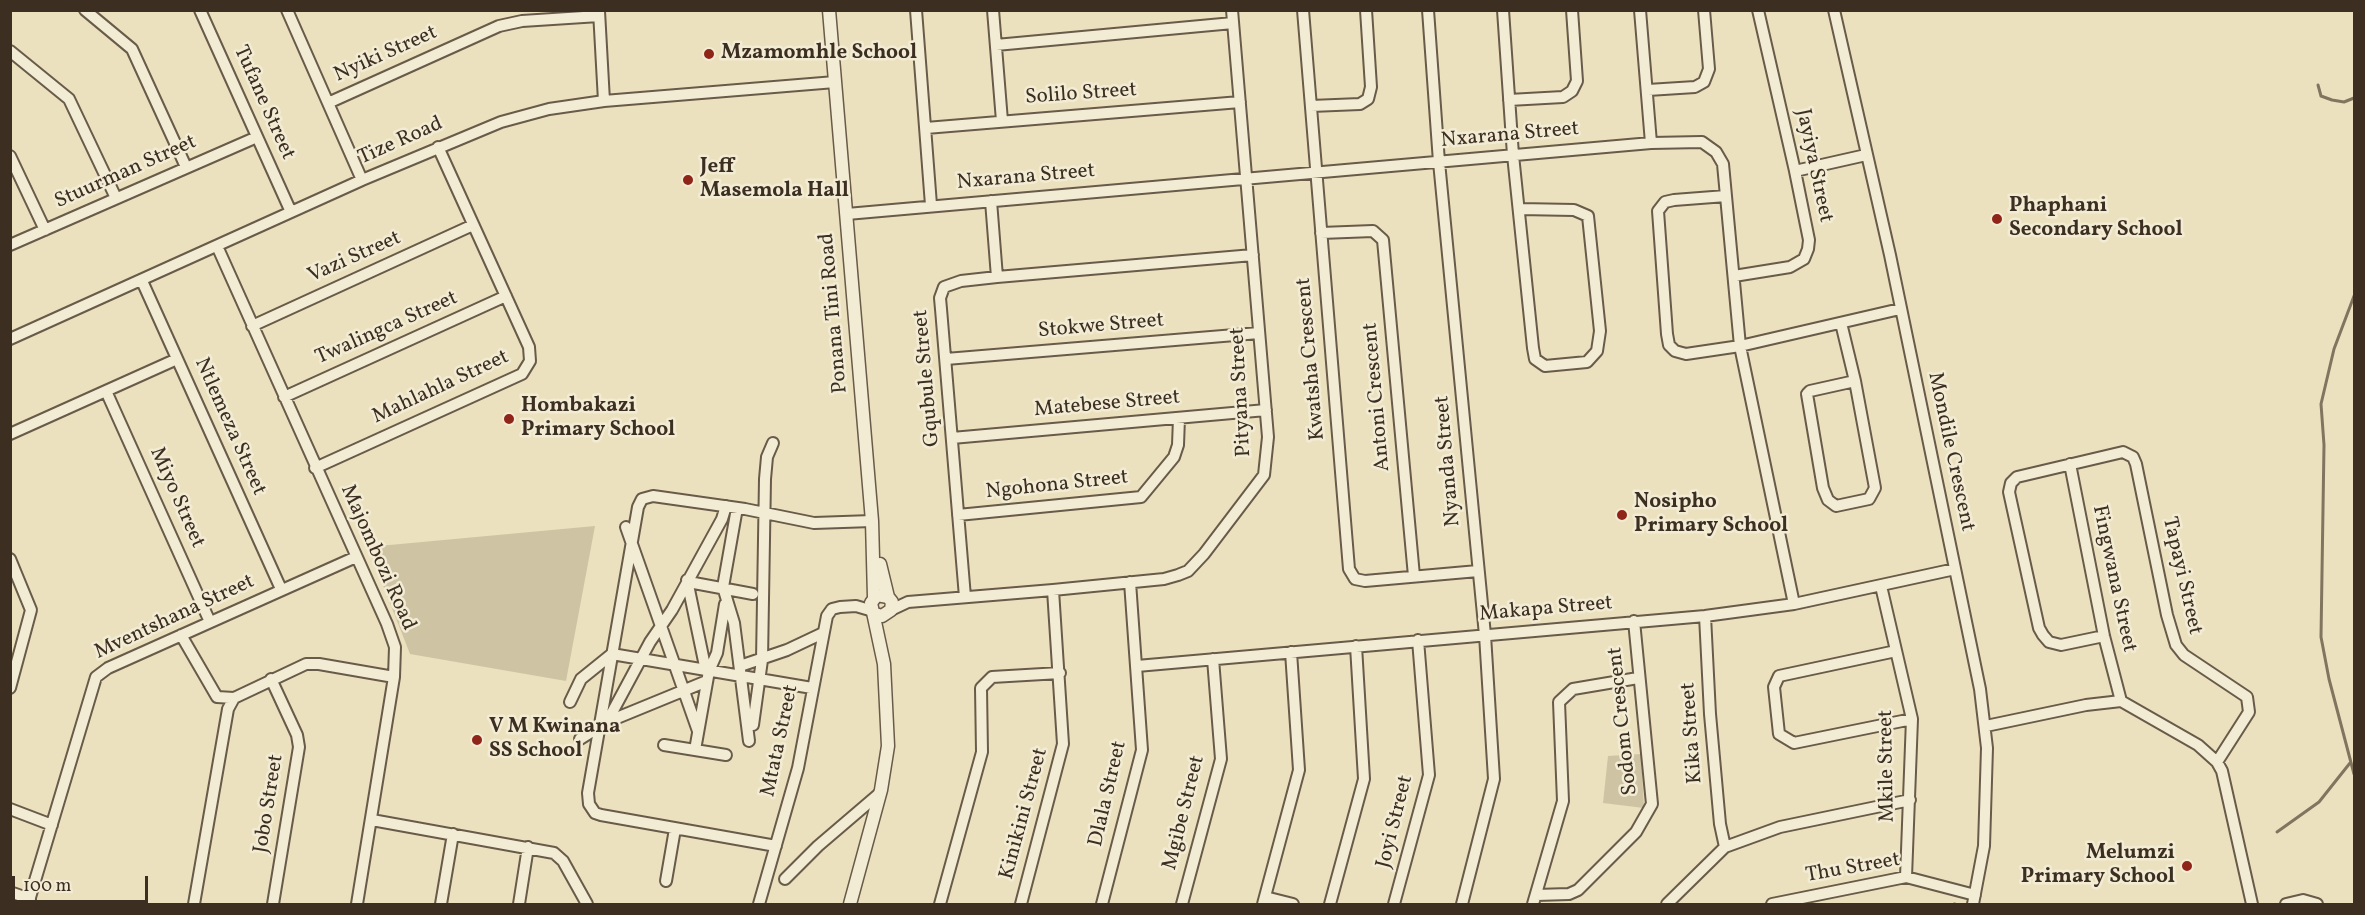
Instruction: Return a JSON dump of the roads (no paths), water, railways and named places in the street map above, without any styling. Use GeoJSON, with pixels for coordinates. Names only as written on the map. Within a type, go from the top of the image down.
{"type":"FeatureCollection","features":[{"type":"Feature","properties":{"kind":"street"},"geometry":{"type":"LineString","coordinates":[[85,10],[132,49],[186,167]]}},
{"type":"Feature","properties":{"kind":"street","name":"Tufane Street"},"geometry":{"type":"LineString","coordinates":[[200,10],[291,212]]}},
{"type":"Feature","properties":{"kind":"street"},"geometry":{"type":"LineString","coordinates":[[287,10],[362,180]]}},
{"type":"Feature","properties":{"kind":"street","name":"Ponana Tini Road"},"geometry":{"type":"LineString","coordinates":[[829,10],[872,522],[874,605],[884,664],[888,746],[880,793],[850,904]]}},
{"type":"Feature","properties":{"kind":"street"},"geometry":{"type":"LineString","coordinates":[[916,10],[932,206]]}},
{"type":"Feature","properties":{"kind":"street"},"geometry":{"type":"LineString","coordinates":[[993,10],[1002,121]]}},
{"type":"Feature","properties":{"kind":"street","name":"Pityana Street"},"geometry":{"type":"LineString","coordinates":[[889,604],[1053,590],[1178,575],[1188,571],[1204,554],[1263,475],[1269,450],[1232,10]]}},
{"type":"Feature","properties":{"kind":"street","name":"Kwatsha Crescent"},"geometry":{"type":"LineString","coordinates":[[1303,10],[1349,569],[1351,575],[1359,581],[1478,571]]}},
{"type":"Feature","properties":{"kind":"street"},"geometry":{"type":"LineString","coordinates":[[1311,106],[1360,104],[1368,99],[1371,87],[1366,10]]}},
{"type":"Feature","properties":{"kind":"street","name":"Nyanda Street"},"geometry":{"type":"LineString","coordinates":[[1428,10],[1439,162],[1485,635],[1494,788],[1462,904]]}},
{"type":"Feature","properties":{"kind":"street"},"geometry":{"type":"LineString","coordinates":[[1503,10],[1514,155],[1535,358],[1541,364],[1551,366],[1587,362],[1597,351],[1600,331],[1588,216],[1574,210],[1520,209]]}},
{"type":"Feature","properties":{"kind":"street"},"geometry":{"type":"LineString","coordinates":[[1509,100],[1563,98],[1572,91],[1577,81],[1572,10]]}},
{"type":"Feature","properties":{"kind":"street"},"geometry":{"type":"LineString","coordinates":[[1640,10],[1651,143]]}},
{"type":"Feature","properties":{"kind":"street"},"geometry":{"type":"LineString","coordinates":[[1648,90],[1695,87],[1704,82],[1709,69],[1704,10]]}},
{"type":"Feature","properties":{"kind":"street","name":"Jayiya Street"},"geometry":{"type":"LineString","coordinates":[[1734,276],[1790,267],[1806,255],[1809,240],[1758,10]]}},
{"type":"Feature","properties":{"kind":"street","name":"Mondile Crescent"},"geometry":{"type":"LineString","coordinates":[[1834,10],[1900,309],[1986,726],[1984,846],[1974,899]]}},
{"type":"Feature","properties":{"kind":"street"},"geometry":{"type":"LineString","coordinates":[[599,14],[604,101]]}},
{"type":"Feature","properties":{"kind":"street","name":"Nyiki Street"},"geometry":{"type":"LineString","coordinates":[[328,103],[522,16],[599,14]]}},
{"type":"Feature","properties":{"kind":"street"},"geometry":{"type":"LineString","coordinates":[[996,45],[1233,23]]}},
{"type":"Feature","properties":{"kind":"street"},"geometry":{"type":"LineString","coordinates":[[10,51],[69,99],[116,198]]}},
{"type":"Feature","properties":{"kind":"street","name":"Tize Road"},"geometry":{"type":"LineString","coordinates":[[10,339],[362,180],[480,129],[526,114],[604,101],[835,82]]}},
{"type":"Feature","properties":{"kind":"street","name":"Solilo Street"},"geometry":{"type":"LineString","coordinates":[[926,128],[1240,102]]}},
{"type":"Feature","properties":{"kind":"street","name":"Stuurman Street"},"geometry":{"type":"LineString","coordinates":[[10,245],[257,137]]}},
{"type":"Feature","properties":{"kind":"street","name":"Nxarana Street"},"geometry":{"type":"LineString","coordinates":[[847,214],[1651,143],[1695,141],[1708,145],[1716,152],[1723,164],[1740,346],[1794,604]]}},
{"type":"Feature","properties":{"kind":"street","name":"Mahlahla Street"},"geometry":{"type":"LineString","coordinates":[[315,468],[522,374],[530,361],[530,351],[438,147]]}},
{"type":"Feature","properties":{"kind":"street"},"geometry":{"type":"LineString","coordinates":[[1795,171],[1866,155]]}},
{"type":"Feature","properties":{"kind":"street"},"geometry":{"type":"LineString","coordinates":[[10,156],[45,230]]}},
{"type":"Feature","properties":{"kind":"street"},"geometry":{"type":"LineString","coordinates":[[1726,196],[1674,200],[1659,207],[1657,219],[1667,334],[1669,345],[1680,353],[1740,346],[1900,309]]}},
{"type":"Feature","properties":{"kind":"street"},"geometry":{"type":"LineString","coordinates":[[991,201],[997,277]]}},
{"type":"Feature","properties":{"kind":"street","name":"Vazi Street"},"geometry":{"type":"LineString","coordinates":[[252,326],[473,225]]}},
{"type":"Feature","properties":{"kind":"street","name":"Antoni Crescent"},"geometry":{"type":"LineString","coordinates":[[1321,233],[1377,232],[1384,248],[1414,576]]}},
{"type":"Feature","properties":{"kind":"street","name":"Majombozi Road"},"geometry":{"type":"LineString","coordinates":[[217,246],[392,637],[396,658],[394,677],[357,904]]}},
{"type":"Feature","properties":{"kind":"street","name":"Gqubule Street"},"geometry":{"type":"LineString","coordinates":[[965,597],[941,309],[942,291],[951,283],[997,277],[1253,255]]}},
{"type":"Feature","properties":{"kind":"street","name":"Ntlemeza Street"},"geometry":{"type":"LineString","coordinates":[[142,281],[281,589]]}},
{"type":"Feature","properties":{"kind":"street","name":"Twalingca Street"},"geometry":{"type":"LineString","coordinates":[[284,397],[506,296]]}},
{"type":"Feature","properties":{"kind":"street"},"geometry":{"type":"LineString","coordinates":[[1841,323],[1855,381],[1875,488],[1869,499],[1836,506],[1828,500],[1823,488],[1807,394],[1825,387],[1855,381]]}},
{"type":"Feature","properties":{"kind":"street","name":"Stokwe Street"},"geometry":{"type":"LineString","coordinates":[[946,359],[1259,333]]}},
{"type":"Feature","properties":{"kind":"street"},"geometry":{"type":"LineString","coordinates":[[10,434],[177,359]]}},
{"type":"Feature","properties":{"kind":"street","name":"Miyo Street"},"geometry":{"type":"LineString","coordinates":[[106,391],[210,622]]}},
{"type":"Feature","properties":{"kind":"street","name":"Matebese Street"},"geometry":{"type":"LineString","coordinates":[[952,438],[1266,410]]}},
{"type":"Feature","properties":{"kind":"street","name":"Ngohona Street"},"geometry":{"type":"LineString","coordinates":[[958,515],[1141,497],[1174,457],[1178,444],[1179,418]]}},
{"type":"Feature","properties":{"kind":"street"},"geometry":{"type":"LineString","coordinates":[[753,725],[762,660],[763,514],[767,458],[773,443]]}},
{"type":"Feature","properties":{"kind":"street","name":"Tapayi Street"},"geometry":{"type":"LineString","coordinates":[[2070,464],[2123,452],[2135,460],[2167,615],[2176,645],[2184,655],[2240,690],[2247,697],[2250,706],[2217,762]]}},
{"type":"Feature","properties":{"kind":"street"},"geometry":{"type":"LineString","coordinates":[[2070,464],[2017,477],[2011,483],[2009,498],[2039,628],[2043,635],[2049,642],[2061,645],[2104,636]]}},
{"type":"Feature","properties":{"kind":"street","name":"Fingwana Street"},"geometry":{"type":"LineString","coordinates":[[2070,464],[2104,636],[2121,701]]}},
{"type":"Feature","properties":{"kind":"street"},"geometry":{"type":"LineString","coordinates":[[776,846],[601,815],[591,810],[588,793],[604,724],[612,654],[638,507],[645,497],[657,496],[732,507],[825,525],[872,522]]}},
{"type":"Feature","properties":{"kind":"street"},"geometry":{"type":"LineString","coordinates":[[604,724],[689,581],[722,519],[732,507]]}},
{"type":"Feature","properties":{"kind":"street"},"geometry":{"type":"LineString","coordinates":[[695,750],[707,674],[722,630],[732,507]]}},
{"type":"Feature","properties":{"kind":"street"},"geometry":{"type":"LineString","coordinates":[[626,527],[631,547],[676,665],[698,731]]}},
{"type":"Feature","properties":{"kind":"street","name":"Ponana Tini Road"},"geometry":{"type":"LineString","coordinates":[[873,540],[889,604],[884,664]]}},
{"type":"Feature","properties":{"kind":"street","name":"Mventshana Street"},"geometry":{"type":"LineString","coordinates":[[29,902],[96,676],[108,668],[356,557]]}},
{"type":"Feature","properties":{"kind":"street"},"geometry":{"type":"LineString","coordinates":[[10,559],[31,610],[10,688]]}},
{"type":"Feature","properties":{"kind":"street","name":"Makapa Street"},"geometry":{"type":"LineString","coordinates":[[1137,666],[1705,616],[1794,604],[1955,569]]}},
{"type":"Feature","properties":{"kind":"street"},"geometry":{"type":"LineString","coordinates":[[689,581],[724,592],[753,594]]}},
{"type":"Feature","properties":{"kind":"street"},"geometry":{"type":"LineString","coordinates":[[689,581],[707,674]]}},
{"type":"Feature","properties":{"kind":"street","name":"Dlala Street"},"geometry":{"type":"LineString","coordinates":[[1102,904],[1141,758],[1130,582]]}},
{"type":"Feature","properties":{"kind":"street","name":"Mkile Street"},"geometry":{"type":"LineString","coordinates":[[1881,586],[1912,719],[1906,877]]}},
{"type":"Feature","properties":{"kind":"street","name":"Kinikini Street"},"geometry":{"type":"LineString","coordinates":[[1021,904],[1061,757],[1064,732],[1053,590]]}},
{"type":"Feature","properties":{"kind":"street"},"geometry":{"type":"LineString","coordinates":[[724,592],[734,623],[749,741]]}},
{"type":"Feature","properties":{"kind":"street"},"geometry":{"type":"LineString","coordinates":[[881,594],[889,604],[882,616],[874,605],[881,594]]}},
{"type":"Feature","properties":{"kind":"street","name":"Mtata Street"},"geometry":{"type":"LineString","coordinates":[[759,904],[798,768],[827,616],[832,609],[874,605]]}},
{"type":"Feature","properties":{"kind":"street","name":"Kika Street"},"geometry":{"type":"LineString","coordinates":[[1705,616],[1710,714],[1725,847]]}},
{"type":"Feature","properties":{"kind":"street","name":"Sodom Crescent"},"geometry":{"type":"LineString","coordinates":[[1534,900],[1569,894],[1578,890],[1636,832],[1650,810],[1652,789],[1638,678],[1634,621]]}},
{"type":"Feature","properties":{"kind":"street"},"geometry":{"type":"LineString","coordinates":[[570,702],[581,678],[612,654],[676,665],[707,674],[741,671],[823,633]]}},
{"type":"Feature","properties":{"kind":"street"},"geometry":{"type":"LineString","coordinates":[[181,635],[217,697],[234,698],[312,664],[394,677]]}},
{"type":"Feature","properties":{"kind":"street","name":"Joyi Street"},"geometry":{"type":"LineString","coordinates":[[1394,904],[1429,775],[1418,640]]}},
{"type":"Feature","properties":{"kind":"street"},"geometry":{"type":"LineString","coordinates":[[1330,904],[1364,779],[1356,646]]}},
{"type":"Feature","properties":{"kind":"street"},"geometry":{"type":"LineString","coordinates":[[1896,651],[1779,676],[1774,687],[1779,734],[1794,743],[1912,719]]}},
{"type":"Feature","properties":{"kind":"street"},"geometry":{"type":"LineString","coordinates":[[1291,652],[1299,770],[1264,901],[1293,904]]}},
{"type":"Feature","properties":{"kind":"street","name":"Mgibe Street"},"geometry":{"type":"LineString","coordinates":[[1182,904],[1221,759],[1213,659]]}},
{"type":"Feature","properties":{"kind":"street"},"geometry":{"type":"LineString","coordinates":[[741,671],[760,679],[812,688]]}},
{"type":"Feature","properties":{"kind":"street"},"geometry":{"type":"LineString","coordinates":[[940,904],[982,752],[981,688],[992,677],[1060,673]]}},
{"type":"Feature","properties":{"kind":"street"},"geometry":{"type":"LineString","coordinates":[[580,739],[604,724],[685,690],[707,674]]}},
{"type":"Feature","properties":{"kind":"street"},"geometry":{"type":"LineString","coordinates":[[1534,900],[1563,801],[1564,774],[1559,702],[1573,689],[1638,678]]}},
{"type":"Feature","properties":{"kind":"street","name":"Jobo Street"},"geometry":{"type":"LineString","coordinates":[[271,680],[297,735],[299,747],[273,904]]}},
{"type":"Feature","properties":{"kind":"street"},"geometry":{"type":"LineString","coordinates":[[194,904],[228,709],[234,698]]}},
{"type":"Feature","properties":{"kind":"street"},"geometry":{"type":"LineString","coordinates":[[1986,726],[2086,705],[2121,701],[2198,745],[2217,762],[2252,904]]}},
{"type":"Feature","properties":{"kind":"street"},"geometry":{"type":"LineString","coordinates":[[664,745],[726,755]]}},
{"type":"Feature","properties":{"kind":"street"},"geometry":{"type":"LineString","coordinates":[[785,879],[818,846],[880,793]]}},
{"type":"Feature","properties":{"kind":"street"},"geometry":{"type":"LineString","coordinates":[[1667,904],[1725,847],[1780,827],[1910,800]]}},
{"type":"Feature","properties":{"kind":"street"},"geometry":{"type":"LineString","coordinates":[[10,809],[52,825]]}},
{"type":"Feature","properties":{"kind":"street"},"geometry":{"type":"LineString","coordinates":[[372,820],[528,847],[559,856],[586,904]]}},
{"type":"Feature","properties":{"kind":"street"},"geometry":{"type":"LineString","coordinates":[[666,881],[675,829]]}},
{"type":"Feature","properties":{"kind":"street"},"geometry":{"type":"LineString","coordinates":[[441,904],[453,834]]}},
{"type":"Feature","properties":{"kind":"street"},"geometry":{"type":"LineString","coordinates":[[519,904],[528,847]]}},
{"type":"Feature","properties":{"kind":"street","name":"Thu Street"},"geometry":{"type":"LineString","coordinates":[[1772,904],[1819,899],[1906,877],[1974,899]]}},
{"type":"Feature","properties":{"kind":"street"},"geometry":{"type":"LineString","coordinates":[[10,892],[29,902]]}},
{"type":"Feature","properties":{"kind":"street"},"geometry":{"type":"LineString","coordinates":[[2286,904],[2303,900],[2317,904]]}},
{"type":"Feature","properties":{"kind":"waterway"},"geometry":{"type":"LineString","coordinates":[[2318,85],[2321,96],[2332,100],[2344,102],[2354,98]]}},
{"type":"Feature","properties":{"kind":"waterway"},"geometry":{"type":"LineString","coordinates":[[2354,296],[2334,349],[2321,404],[2324,445],[2321,637],[2329,679],[2354,774]]}},
{"type":"Feature","properties":{"kind":"waterway"},"geometry":{"type":"LineString","coordinates":[[2277,832],[2319,802],[2350,763]]}},
{"type":"Feature","properties":{"kind":"place","name":"Mzamomhle School"},"geometry":{"type":"Point","coordinates":[709,54]}},
{"type":"Feature","properties":{"kind":"place","name":"Jeff Masemola Hall"},"geometry":{"type":"Point","coordinates":[688,180]}},
{"type":"Feature","properties":{"kind":"place","name":"Phaphani Secondary School"},"geometry":{"type":"Point","coordinates":[1997,219]}},
{"type":"Feature","properties":{"kind":"place","name":"Hombakazi Primary School"},"geometry":{"type":"Point","coordinates":[509,419]}},
{"type":"Feature","properties":{"kind":"place","name":"Nosipho Primary School"},"geometry":{"type":"Point","coordinates":[1622,515]}},
{"type":"Feature","properties":{"kind":"place","name":"V M Kwinana SS School"},"geometry":{"type":"Point","coordinates":[477,740]}},
{"type":"Feature","properties":{"kind":"place","name":"Melumzi Primary School"},"geometry":{"type":"Point","coordinates":[2187,866]}}]}
